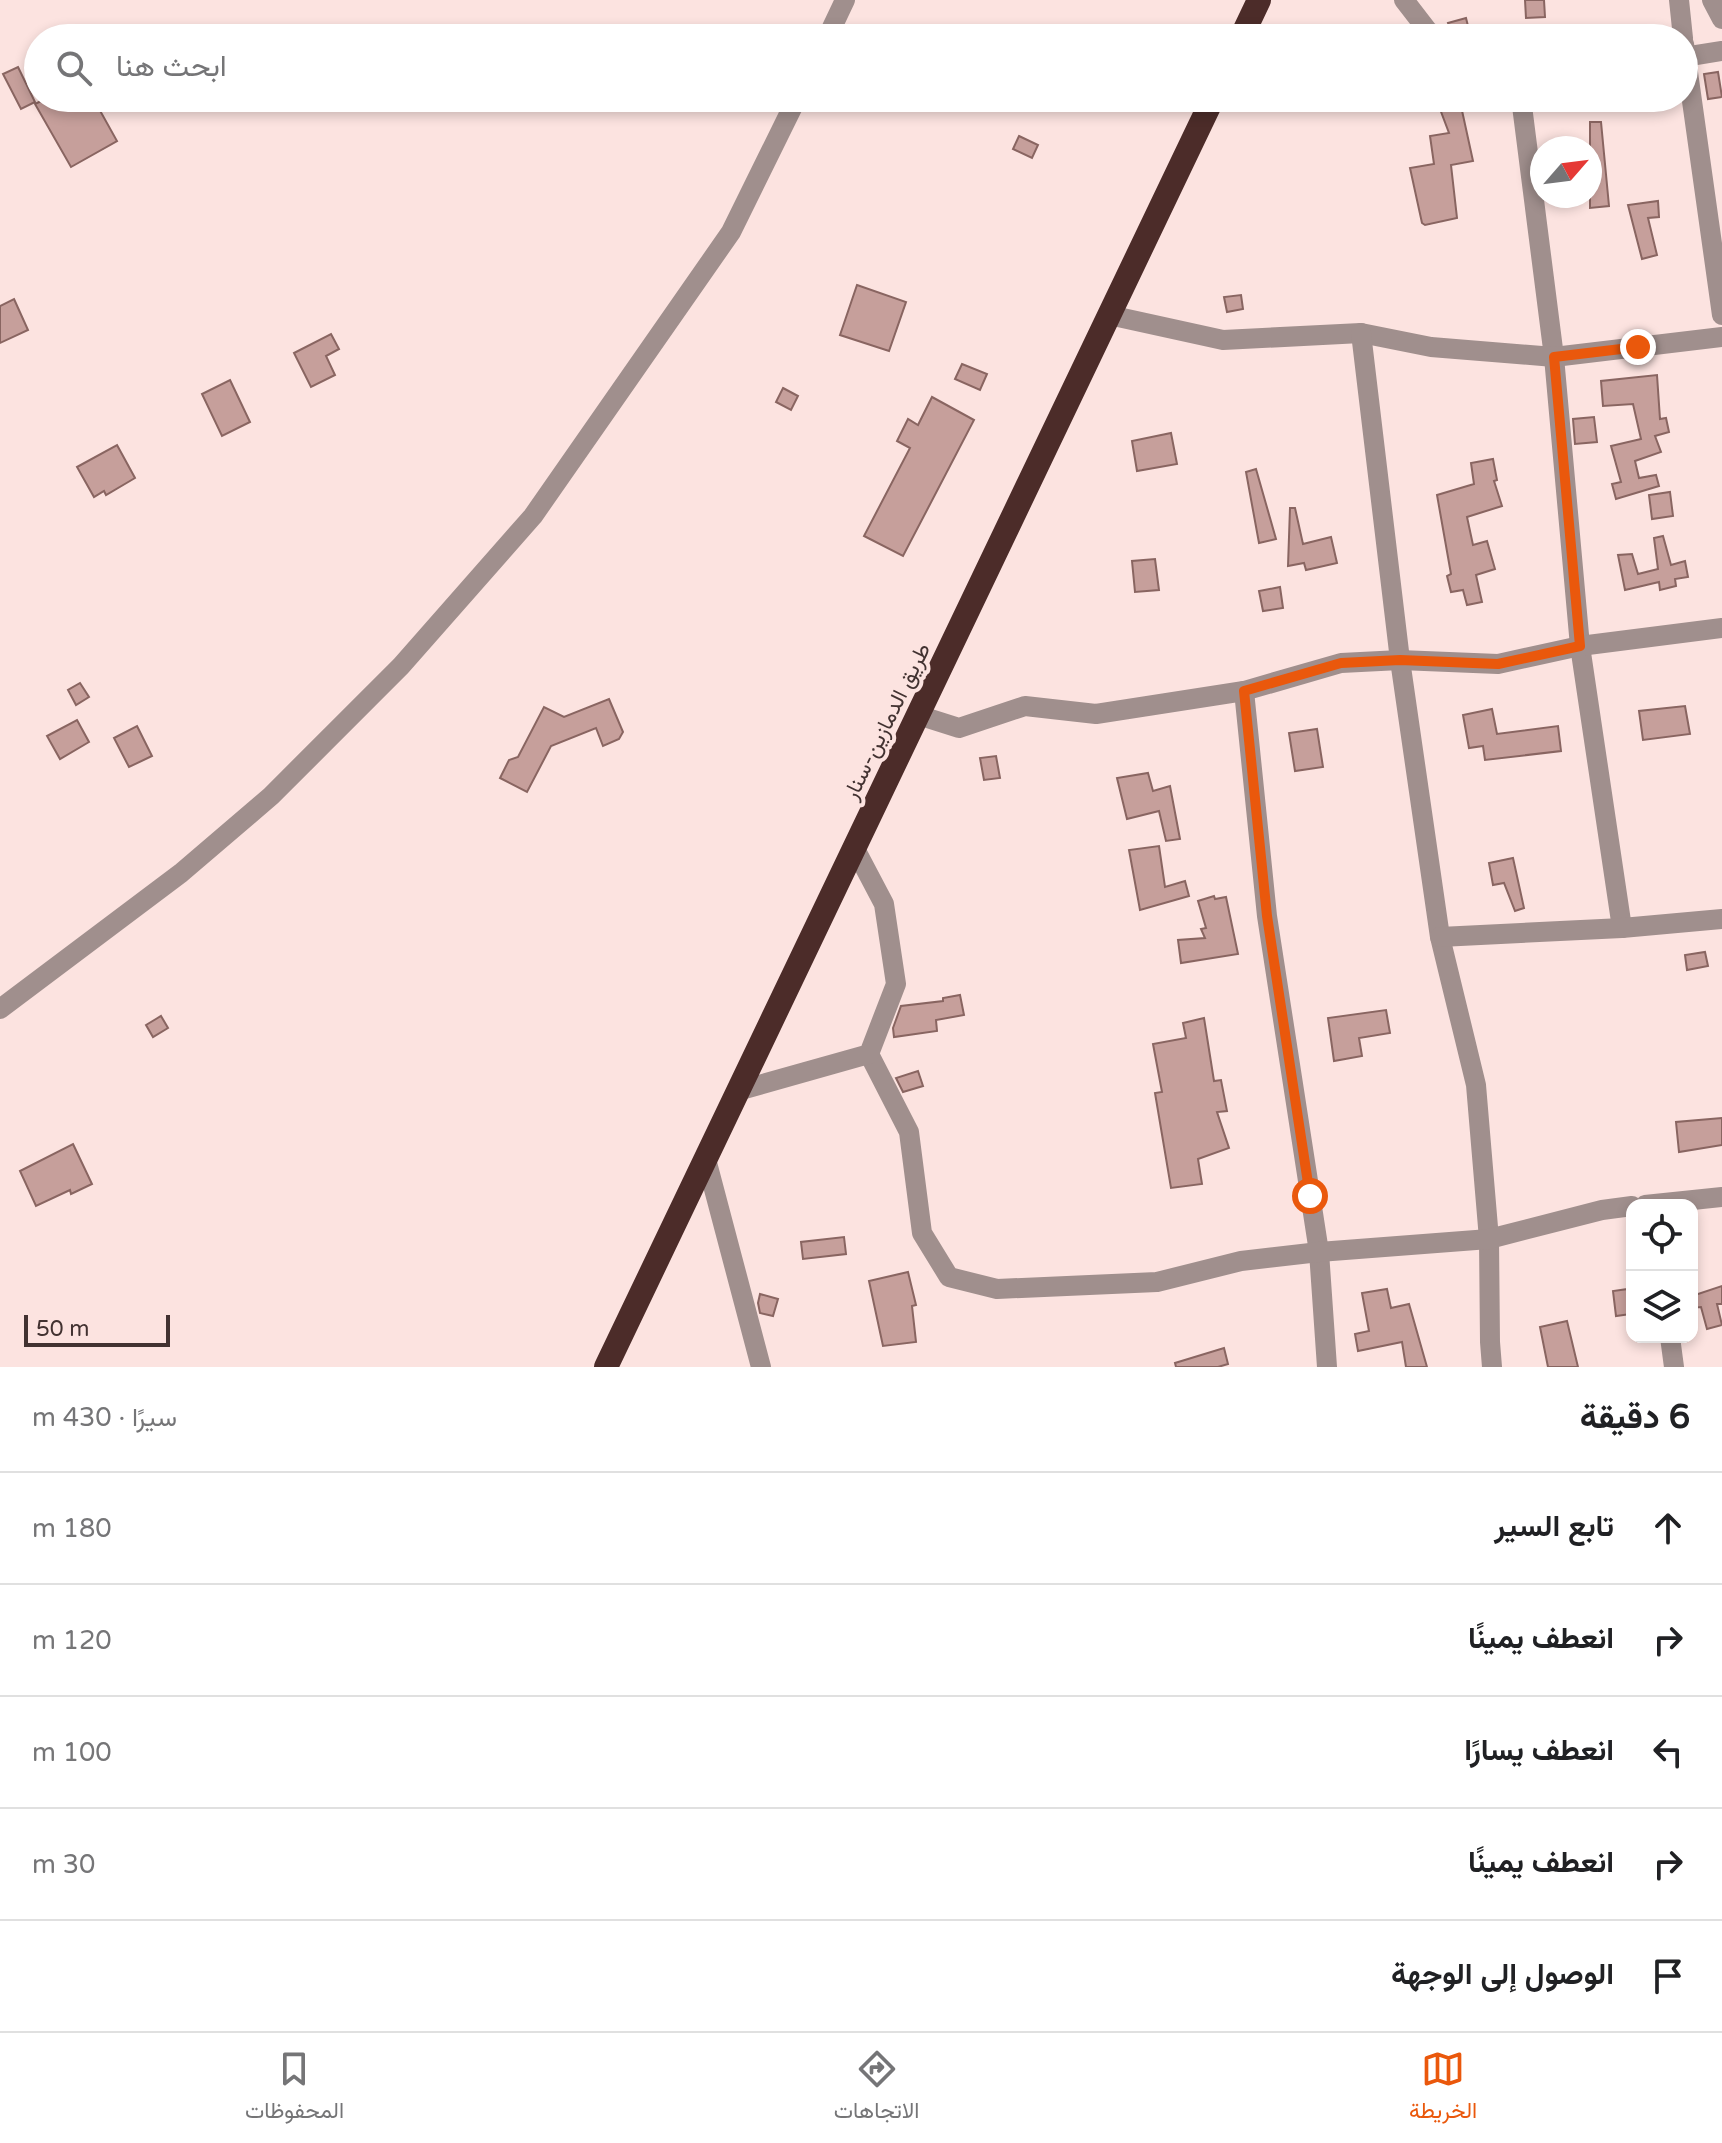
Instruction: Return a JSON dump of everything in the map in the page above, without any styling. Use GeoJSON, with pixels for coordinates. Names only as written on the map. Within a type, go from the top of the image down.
{"type":"FeatureCollection","features":[{"type":"Feature","properties":{"kind":"highway"},"geometry":{"type":"LineString","coordinates":[[1248,24],[1259,0]]}},
{"type":"Feature","properties":{"kind":"highway","name":"طريق الدمازين-سنار"},"geometry":{"type":"LineString","coordinates":[[606,1367],[1206,112]]}},
{"type":"Feature","properties":{"kind":"street"},"geometry":{"type":"LineString","coordinates":[[834,24],[845,0]]}},
{"type":"Feature","properties":{"kind":"street"},"geometry":{"type":"LineString","coordinates":[[1404,0],[1423,24]]}},
{"type":"Feature","properties":{"kind":"street"},"geometry":{"type":"LineString","coordinates":[[1679,0],[1681,24]]}},
{"type":"Feature","properties":{"kind":"street"},"geometry":{"type":"LineString","coordinates":[[1712,0],[1722,19]]}},
{"type":"Feature","properties":{"kind":"street"},"geometry":{"type":"LineString","coordinates":[[1698,50],[1722,51]]}},
{"type":"Feature","properties":{"kind":"street"},"geometry":{"type":"LineString","coordinates":[[0,1009],[181,873],[271,796],[401,666],[533,516],[731,232],[790,112]]}},
{"type":"Feature","properties":{"kind":"street"},"geometry":{"type":"LineString","coordinates":[[1523,112],[1554,357],[1580,646],[1622,928]]}},
{"type":"Feature","properties":{"kind":"street"},"geometry":{"type":"LineString","coordinates":[[1693,112],[1722,315]]}},
{"type":"Feature","properties":{"kind":"street"},"geometry":{"type":"LineString","coordinates":[[1109,315],[1223,340],[1361,333],[1431,347],[1554,357],[1722,337]]}},
{"type":"Feature","properties":{"kind":"street"},"geometry":{"type":"LineString","coordinates":[[1361,333],[1400,660],[1440,937],[1476,1085],[1489,1239],[1492,1367]]}},
{"type":"Feature","properties":{"kind":"street"},"geometry":{"type":"LineString","coordinates":[[918,715],[959,728],[1025,706],[1096,714],[1244,691],[1341,663],[1400,660],[1498,664],[1580,646],[1722,628]]}},
{"type":"Feature","properties":{"kind":"street"},"geometry":{"type":"LineString","coordinates":[[1244,691],[1267,916],[1319,1252],[1327,1367]]}},
{"type":"Feature","properties":{"kind":"street"},"geometry":{"type":"LineString","coordinates":[[854,847],[884,904],[896,984],[869,1054],[909,1132],[922,1233],[949,1277],[997,1289],[1157,1282],[1241,1261],[1489,1239],[1626,1207]]}},
{"type":"Feature","properties":{"kind":"street"},"geometry":{"type":"LineString","coordinates":[[1440,937],[1622,928],[1722,919]]}},
{"type":"Feature","properties":{"kind":"street"},"geometry":{"type":"LineString","coordinates":[[738,1091],[869,1054]]}},
{"type":"Feature","properties":{"kind":"street"},"geometry":{"type":"LineString","coordinates":[[706,1159],[761,1367]]}},
{"type":"Feature","properties":{"kind":"street"},"geometry":{"type":"LineString","coordinates":[[1698,1200],[1722,1197]]}},
{"type":"Feature","properties":{"kind":"street"},"geometry":{"type":"LineString","coordinates":[[1671,1343],[1674,1367]]}},
{"type":"Feature","properties":{"kind":"building"},"geometry":{"type":"Polygon","coordinates":[[[1525,0],[1544,0],[1545,17],[1526,18],[1525,0]]]}},
{"type":"Feature","properties":{"kind":"building"},"geometry":{"type":"Polygon","coordinates":[[[1466,18],[1468,24],[1448,24],[1466,18]]]}},
{"type":"Feature","properties":{"kind":"building"},"geometry":{"type":"Polygon","coordinates":[[[18,67],[24,79],[24,108],[21,109],[3,74],[18,67]]]}},
{"type":"Feature","properties":{"kind":"building"},"geometry":{"type":"Polygon","coordinates":[[[1718,72],[1722,97],[1708,99],[1704,74],[1718,72]]]}},
{"type":"Feature","properties":{"kind":"building"},"geometry":{"type":"Polygon","coordinates":[[[40,112],[101,112],[117,141],[71,167],[40,112]]]}},
{"type":"Feature","properties":{"kind":"building"},"geometry":{"type":"Polygon","coordinates":[[[1441,112],[1462,112],[1473,161],[1451,165],[1457,218],[1425,225],[1410,168],[1434,164],[1430,136],[1449,133],[1441,112]]]}},
{"type":"Feature","properties":{"kind":"building"},"geometry":{"type":"Polygon","coordinates":[[[1590,122],[1601,122],[1609,206],[1602,207],[1602,136],[1590,136],[1590,122]]]}},
{"type":"Feature","properties":{"kind":"building"},"geometry":{"type":"Polygon","coordinates":[[[1019,136],[1038,145],[1032,158],[1013,149],[1019,136]]]}},
{"type":"Feature","properties":{"kind":"building"},"geometry":{"type":"Polygon","coordinates":[[[1658,201],[1659,217],[1648,218],[1657,255],[1642,259],[1628,205],[1658,201]]]}},
{"type":"Feature","properties":{"kind":"building"},"geometry":{"type":"Polygon","coordinates":[[[857,285],[906,302],[889,351],[840,335],[857,285]]]}},
{"type":"Feature","properties":{"kind":"building"},"geometry":{"type":"Polygon","coordinates":[[[1241,295],[1243,309],[1227,312],[1224,297],[1241,295]]]}},
{"type":"Feature","properties":{"kind":"building"},"geometry":{"type":"Polygon","coordinates":[[[14,299],[28,330],[0,343],[0,306],[14,299]]]}},
{"type":"Feature","properties":{"kind":"building"},"geometry":{"type":"Polygon","coordinates":[[[331,334],[339,349],[326,356],[335,375],[311,387],[294,353],[331,334]]]}},
{"type":"Feature","properties":{"kind":"building"},"geometry":{"type":"Polygon","coordinates":[[[962,364],[987,374],[980,390],[955,379],[962,364]]]}},
{"type":"Feature","properties":{"kind":"building"},"geometry":{"type":"Polygon","coordinates":[[[1657,375],[1660,419],[1666,418],[1669,432],[1655,436],[1661,452],[1635,461],[1639,478],[1656,475],[1659,486],[1616,499],[1612,484],[1621,482],[1611,446],[1641,439],[1633,404],[1603,406],[1601,381],[1657,375]]]}},
{"type":"Feature","properties":{"kind":"building"},"geometry":{"type":"Polygon","coordinates":[[[230,380],[250,422],[222,436],[202,394],[230,380]]]}},
{"type":"Feature","properties":{"kind":"building"},"geometry":{"type":"Polygon","coordinates":[[[783,388],[798,396],[791,410],[776,402],[783,388]]]}},
{"type":"Feature","properties":{"kind":"building"},"geometry":{"type":"Polygon","coordinates":[[[932,397],[974,420],[903,556],[864,536],[910,448],[897,441],[908,419],[918,425],[932,397]]]}},
{"type":"Feature","properties":{"kind":"building"},"geometry":{"type":"Polygon","coordinates":[[[1594,417],[1597,442],[1575,444],[1573,419],[1594,417]]]}},
{"type":"Feature","properties":{"kind":"building"},"geometry":{"type":"Polygon","coordinates":[[[1171,433],[1177,464],[1137,471],[1132,441],[1171,433]]]}},
{"type":"Feature","properties":{"kind":"building"},"geometry":{"type":"Polygon","coordinates":[[[117,445],[135,478],[106,495],[104,491],[94,497],[77,467],[117,445]]]}},
{"type":"Feature","properties":{"kind":"building"},"geometry":{"type":"Polygon","coordinates":[[[1493,459],[1497,480],[1494,481],[1502,506],[1467,517],[1473,545],[1487,541],[1495,569],[1476,575],[1482,602],[1467,605],[1463,590],[1451,592],[1447,576],[1451,574],[1437,495],[1474,484],[1471,463],[1493,459]]]}},
{"type":"Feature","properties":{"kind":"building"},"geometry":{"type":"Polygon","coordinates":[[[1256,469],[1276,539],[1259,543],[1246,472],[1256,469]]]}},
{"type":"Feature","properties":{"kind":"building"},"geometry":{"type":"Polygon","coordinates":[[[1670,492],[1673,516],[1652,519],[1649,495],[1670,492]]]}},
{"type":"Feature","properties":{"kind":"building"},"geometry":{"type":"Polygon","coordinates":[[[1290,508],[1295,508],[1303,544],[1331,537],[1337,563],[1306,570],[1304,563],[1288,566],[1290,508]]]}},
{"type":"Feature","properties":{"kind":"building"},"geometry":{"type":"Polygon","coordinates":[[[1663,536],[1671,565],[1685,561],[1688,577],[1675,579],[1676,586],[1660,590],[1659,582],[1625,590],[1618,555],[1632,554],[1638,574],[1658,569],[1654,538],[1663,536]]]}},
{"type":"Feature","properties":{"kind":"building"},"geometry":{"type":"Polygon","coordinates":[[[1155,559],[1159,590],[1135,592],[1132,561],[1155,559]]]}},
{"type":"Feature","properties":{"kind":"building"},"geometry":{"type":"Polygon","coordinates":[[[1280,587],[1283,608],[1263,611],[1259,591],[1280,587]]]}},
{"type":"Feature","properties":{"kind":"building"},"geometry":{"type":"Polygon","coordinates":[[[80,683],[89,697],[76,705],[68,690],[80,683]]]}},
{"type":"Feature","properties":{"kind":"building"},"geometry":{"type":"Polygon","coordinates":[[[609,699],[623,732],[619,739],[603,746],[596,728],[551,746],[527,792],[500,778],[509,760],[518,757],[544,707],[564,717],[609,699]]]}},
{"type":"Feature","properties":{"kind":"building"},"geometry":{"type":"Polygon","coordinates":[[[1685,706],[1690,734],[1643,740],[1639,711],[1685,706]]]}},
{"type":"Feature","properties":{"kind":"building"},"geometry":{"type":"Polygon","coordinates":[[[1492,709],[1497,734],[1558,726],[1561,751],[1485,760],[1483,746],[1469,748],[1463,715],[1492,709]]]}},
{"type":"Feature","properties":{"kind":"building"},"geometry":{"type":"Polygon","coordinates":[[[77,720],[89,742],[60,759],[47,736],[77,720]]]}},
{"type":"Feature","properties":{"kind":"building"},"geometry":{"type":"Polygon","coordinates":[[[137,726],[152,756],[129,767],[114,738],[137,726]]]}},
{"type":"Feature","properties":{"kind":"building"},"geometry":{"type":"Polygon","coordinates":[[[1317,729],[1323,767],[1295,771],[1289,733],[1317,729]]]}},
{"type":"Feature","properties":{"kind":"building"},"geometry":{"type":"Polygon","coordinates":[[[996,756],[1000,778],[984,780],[980,758],[996,756]]]}},
{"type":"Feature","properties":{"kind":"building"},"geometry":{"type":"Polygon","coordinates":[[[1148,773],[1153,791],[1170,786],[1180,839],[1166,841],[1159,811],[1127,819],[1117,778],[1148,773]]]}},
{"type":"Feature","properties":{"kind":"building"},"geometry":{"type":"Polygon","coordinates":[[[1159,846],[1165,887],[1185,881],[1189,896],[1140,910],[1129,850],[1159,846]]]}},
{"type":"Feature","properties":{"kind":"building"},"geometry":{"type":"Polygon","coordinates":[[[1513,858],[1524,908],[1515,911],[1504,883],[1493,885],[1489,863],[1513,858]]]}},
{"type":"Feature","properties":{"kind":"building"},"geometry":{"type":"Polygon","coordinates":[[[1214,896],[1215,899],[1226,897],[1238,954],[1181,963],[1178,940],[1205,938],[1201,929],[1206,928],[1198,901],[1214,896]]]}},
{"type":"Feature","properties":{"kind":"building"},"geometry":{"type":"Polygon","coordinates":[[[1705,952],[1708,966],[1687,970],[1685,955],[1705,952]]]}},
{"type":"Feature","properties":{"kind":"building"},"geometry":{"type":"Polygon","coordinates":[[[960,995],[964,1015],[936,1020],[937,1031],[894,1037],[893,1028],[901,1006],[943,1001],[943,998],[960,995]]]}},
{"type":"Feature","properties":{"kind":"building"},"geometry":{"type":"Polygon","coordinates":[[[1386,1010],[1390,1033],[1359,1038],[1362,1056],[1334,1061],[1328,1018],[1386,1010]]]}},
{"type":"Feature","properties":{"kind":"building"},"geometry":{"type":"Polygon","coordinates":[[[161,1016],[168,1028],[153,1037],[146,1025],[161,1016]]]}},
{"type":"Feature","properties":{"kind":"building"},"geometry":{"type":"Polygon","coordinates":[[[1204,1018],[1214,1081],[1221,1080],[1227,1111],[1217,1112],[1229,1148],[1198,1159],[1202,1184],[1171,1188],[1155,1093],[1162,1092],[1153,1044],[1186,1038],[1183,1023],[1204,1018]]]}},
{"type":"Feature","properties":{"kind":"building"},"geometry":{"type":"Polygon","coordinates":[[[918,1071],[923,1086],[903,1092],[896,1078],[918,1071]]]}},
{"type":"Feature","properties":{"kind":"building"},"geometry":{"type":"Polygon","coordinates":[[[1722,1118],[1722,1145],[1679,1152],[1676,1122],[1722,1118]]]}},
{"type":"Feature","properties":{"kind":"building"},"geometry":{"type":"Polygon","coordinates":[[[73,1144],[92,1184],[71,1194],[70,1190],[36,1206],[20,1171],[73,1144]]]}},
{"type":"Feature","properties":{"kind":"building"},"geometry":{"type":"Polygon","coordinates":[[[844,1237],[846,1254],[803,1259],[801,1242],[844,1237]]]}},
{"type":"Feature","properties":{"kind":"building"},"geometry":{"type":"Polygon","coordinates":[[[908,1272],[916,1305],[912,1306],[916,1342],[883,1346],[869,1281],[908,1272]]]}},
{"type":"Feature","properties":{"kind":"building"},"geometry":{"type":"Polygon","coordinates":[[[1722,1286],[1722,1304],[1717,1304],[1722,1325],[1707,1329],[1701,1307],[1698,1307],[1698,1294],[1722,1286]]]}},
{"type":"Feature","properties":{"kind":"building"},"geometry":{"type":"Polygon","coordinates":[[[1387,1289],[1391,1308],[1409,1304],[1427,1367],[1406,1367],[1402,1342],[1358,1351],[1355,1334],[1369,1331],[1362,1293],[1387,1289]]]}},
{"type":"Feature","properties":{"kind":"building"},"geometry":{"type":"Polygon","coordinates":[[[1626,1289],[1626,1315],[1616,1316],[1613,1291],[1626,1289]]]}},
{"type":"Feature","properties":{"kind":"building"},"geometry":{"type":"Polygon","coordinates":[[[760,1294],[778,1299],[773,1316],[760,1313],[760,1294]]]}},
{"type":"Feature","properties":{"kind":"building"},"geometry":{"type":"Polygon","coordinates":[[[1567,1321],[1578,1367],[1548,1367],[1540,1327],[1567,1321]]]}},
{"type":"Feature","properties":{"kind":"building"},"geometry":{"type":"Polygon","coordinates":[[[1224,1348],[1228,1364],[1218,1367],[1176,1367],[1175,1363],[1224,1348]]]}},
{"type":"Feature","properties":{"kind":"route"},"geometry":{"type":"LineString","coordinates":[[1310,1196],[1267,916],[1244,691],[1341,663],[1400,660],[1498,664],[1580,646],[1554,357],[1638,347]]}}]}
